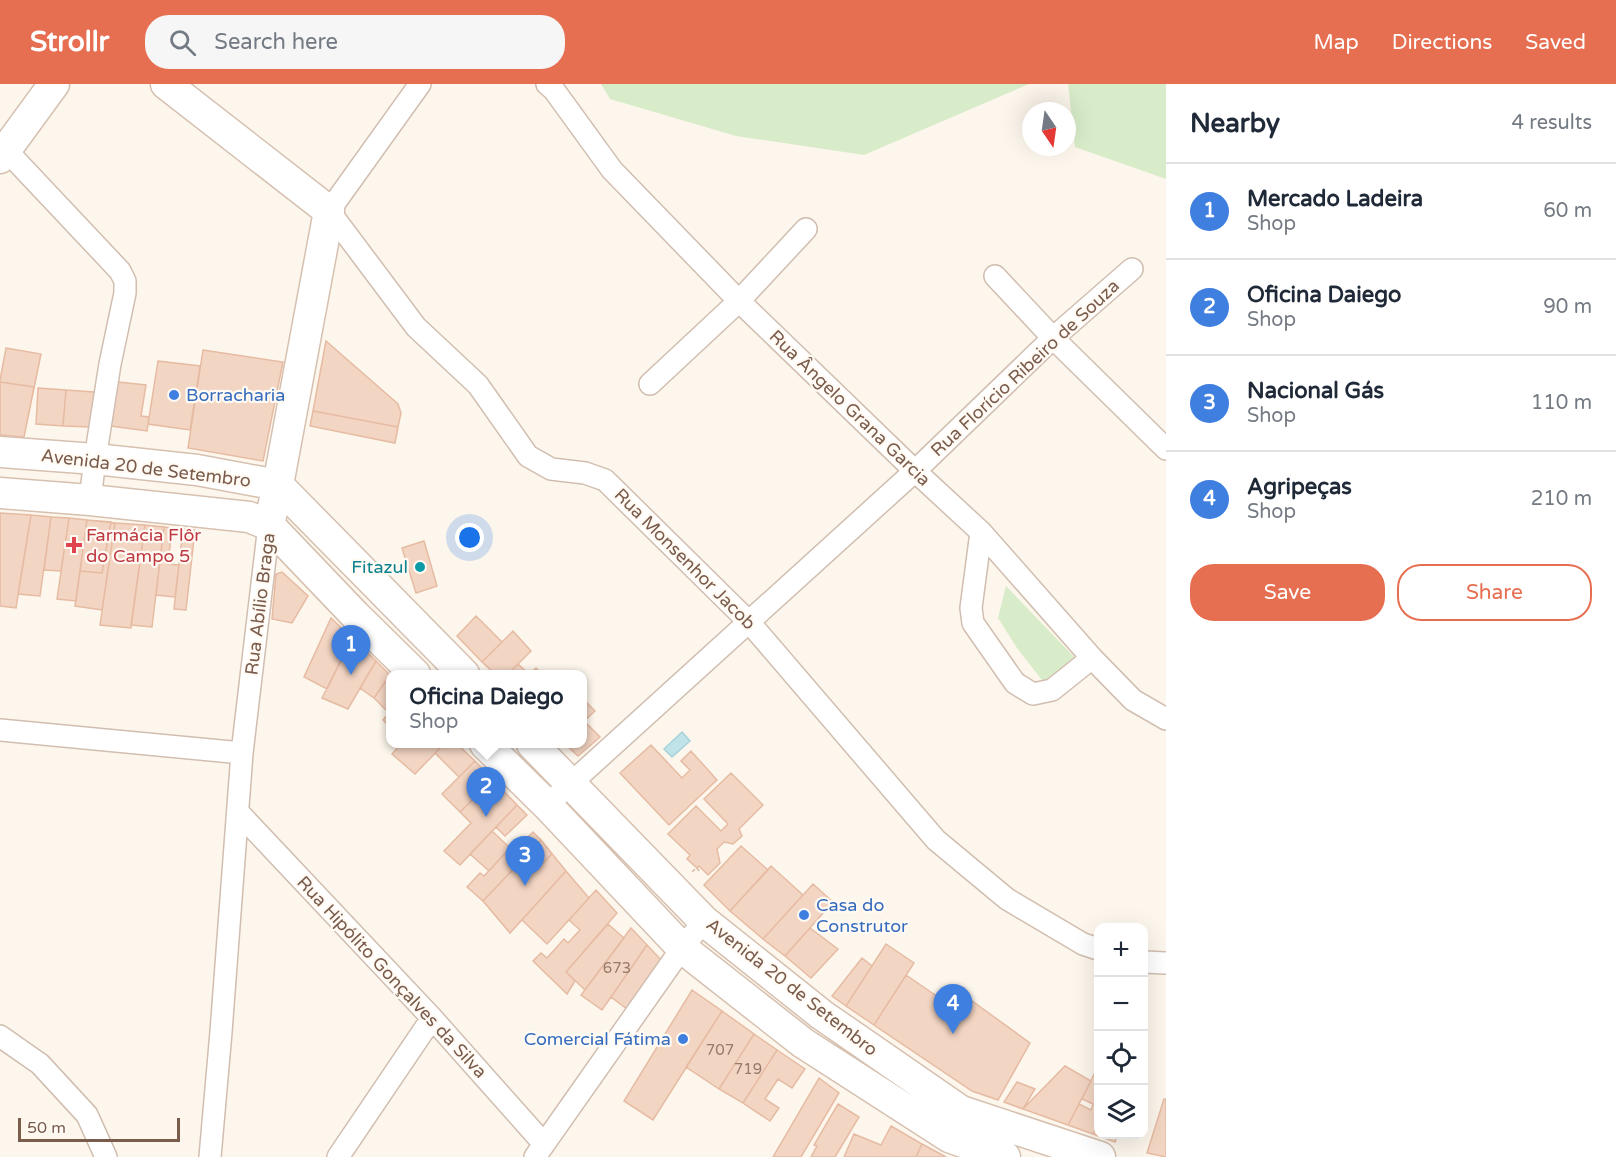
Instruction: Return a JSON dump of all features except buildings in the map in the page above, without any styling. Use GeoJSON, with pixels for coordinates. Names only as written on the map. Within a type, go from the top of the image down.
{"type":"FeatureCollection","features":[{"type":"Feature","properties":{"kind":"main road"},"geometry":{"type":"LineString","coordinates":[[3,154],[54,84]]}},
{"type":"Feature","properties":{"kind":"main road","name":"Rua Monsenhor Jacob"},"geometry":{"type":"LineString","coordinates":[[166,84],[329,211]]}},
{"type":"Feature","properties":{"kind":"main road","name":"Rua Abílio Braga"},"geometry":{"type":"LineString","coordinates":[[269,525],[329,211]]}},
{"type":"Feature","properties":{"kind":"main road","name":"Avenida 20 de Setembro"},"geometry":{"type":"LineString","coordinates":[[0,452],[197,470],[278,485]]}},
{"type":"Feature","properties":{"kind":"main road"},"geometry":{"type":"LineString","coordinates":[[278,485],[459,670]]}},
{"type":"Feature","properties":{"kind":"main road","name":"Avenida 20 de Setembro"},"geometry":{"type":"LineString","coordinates":[[0,493],[249,517],[269,525],[410,670]]}},
{"type":"Feature","properties":{"kind":"main road"},"geometry":{"type":"LineString","coordinates":[[355,615],[379,587]]}},
{"type":"Feature","properties":{"kind":"main road","name":"Avenida 20 de Setembro"},"geometry":{"type":"LineString","coordinates":[[489,748],[547,805],[682,948],[803,1043],[955,1124],[1005,1157]]}},
{"type":"Feature","properties":{"kind":"main road","name":"Avenida 20 de Setembro"},"geometry":{"type":"LineString","coordinates":[[536,748],[704,921],[955,1124],[1100,1157]]}},
{"type":"Feature","properties":{"kind":"street","name":"Rua Abílio Braga"},"geometry":{"type":"LineString","coordinates":[[329,211],[420,84]]}},
{"type":"Feature","properties":{"kind":"street","name":"Rua Ângelo Grana Garcia"},"geometry":{"type":"LineString","coordinates":[[547,84],[554,90],[612,170],[739,301],[981,532],[1132,700],[1166,718]]}},
{"type":"Feature","properties":{"kind":"street"},"geometry":{"type":"LineString","coordinates":[[3,154],[120,271],[125,281],[125,293],[94,459],[90,500]]}},
{"type":"Feature","properties":{"kind":"street","name":"Rua Monsenhor Jacob"},"geometry":{"type":"LineString","coordinates":[[329,211],[416,327],[478,385],[528,456],[551,470],[585,473],[605,480],[749,622],[936,840],[1007,899],[1083,944],[1094,948]]}},
{"type":"Feature","properties":{"kind":"street"},"geometry":{"type":"LineString","coordinates":[[650,384],[739,301],[806,230]]}},
{"type":"Feature","properties":{"kind":"street","name":"Rua Florício Ribeiro de Souza"},"geometry":{"type":"LineString","coordinates":[[547,805],[915,471],[1053,339],[1132,269]]}},
{"type":"Feature","properties":{"kind":"street"},"geometry":{"type":"LineString","coordinates":[[995,276],[1053,339],[1166,449]]}},
{"type":"Feature","properties":{"kind":"street","name":"Rua Abílio Braga"},"geometry":{"type":"LineString","coordinates":[[210,1157],[242,753],[269,525]]}},
{"type":"Feature","properties":{"kind":"street"},"geometry":{"type":"LineString","coordinates":[[981,532],[971,608],[973,622],[1015,683],[1033,694],[1052,690],[1092,658]]}},
{"type":"Feature","properties":{"kind":"street"},"geometry":{"type":"LineString","coordinates":[[0,730],[242,753]]}},
{"type":"Feature","properties":{"kind":"street","name":"Rua Hipólito Gonçalves da Silva"},"geometry":{"type":"LineString","coordinates":[[238,812],[432,1017],[540,1150]]}},
{"type":"Feature","properties":{"kind":"street"},"geometry":{"type":"LineString","coordinates":[[540,1150],[682,948],[704,921]]}},
{"type":"Feature","properties":{"kind":"street"},"geometry":{"type":"LineString","coordinates":[[1148,962],[1166,963]]}},
{"type":"Feature","properties":{"kind":"street"},"geometry":{"type":"LineString","coordinates":[[338,1157],[432,1017]]}},
{"type":"Feature","properties":{"kind":"street"},"geometry":{"type":"LineString","coordinates":[[0,1036],[40,1064],[87,1115],[106,1157]]}},
{"type":"Feature","properties":{"kind":"path"},"geometry":{"type":"LineString","coordinates":[[689,866],[695,872],[700,867]]}},
{"type":"Feature","properties":{"kind":"green space"},"geometry":{"type":"Polygon","coordinates":[[[601,84],[1029,84],[864,155],[736,136],[610,99],[601,84]]]}},
{"type":"Feature","properties":{"kind":"green space"},"geometry":{"type":"Polygon","coordinates":[[[1068,84],[1166,84],[1166,179],[1076,147],[1076,102],[1070,102],[1068,84]]]}},
{"type":"Feature","properties":{"kind":"green space"},"geometry":{"type":"Polygon","coordinates":[[[1006,586],[1078,661],[1045,684],[1017,648],[998,618],[1006,586]]]}},
{"type":"Feature","properties":{"kind":"water"},"geometry":{"type":"Polygon","coordinates":[[[682,732],[690,741],[672,757],[664,749],[682,732]]]}},
{"type":"Feature","properties":{"kind":"place","name":"Borracharia"},"geometry":{"type":"Point","coordinates":[174,395]}},
{"type":"Feature","properties":{"kind":"place","name":"Farmácia Flôr do Campo 5"},"geometry":{"type":"Point","coordinates":[74,545]}},
{"type":"Feature","properties":{"kind":"place","name":"Fitazul"},"geometry":{"type":"Point","coordinates":[420,567]}},
{"type":"Feature","properties":{"kind":"place","name":"Mercado Ladeira"},"geometry":{"type":"Point","coordinates":[351,675]}},
{"type":"Feature","properties":{"kind":"place","name":"Oficina Daiego"},"geometry":{"type":"Point","coordinates":[486,817]}},
{"type":"Feature","properties":{"kind":"place","name":"Nacional Gás"},"geometry":{"type":"Point","coordinates":[525,886]}},
{"type":"Feature","properties":{"kind":"place","name":"Casa do Construtor"},"geometry":{"type":"Point","coordinates":[804,915]}},
{"type":"Feature","properties":{"kind":"place","name":"Agripeças"},"geometry":{"type":"Point","coordinates":[953,1034]}},
{"type":"Feature","properties":{"kind":"place","name":"Comercial Fátima"},"geometry":{"type":"Point","coordinates":[683,1039]}}]}
